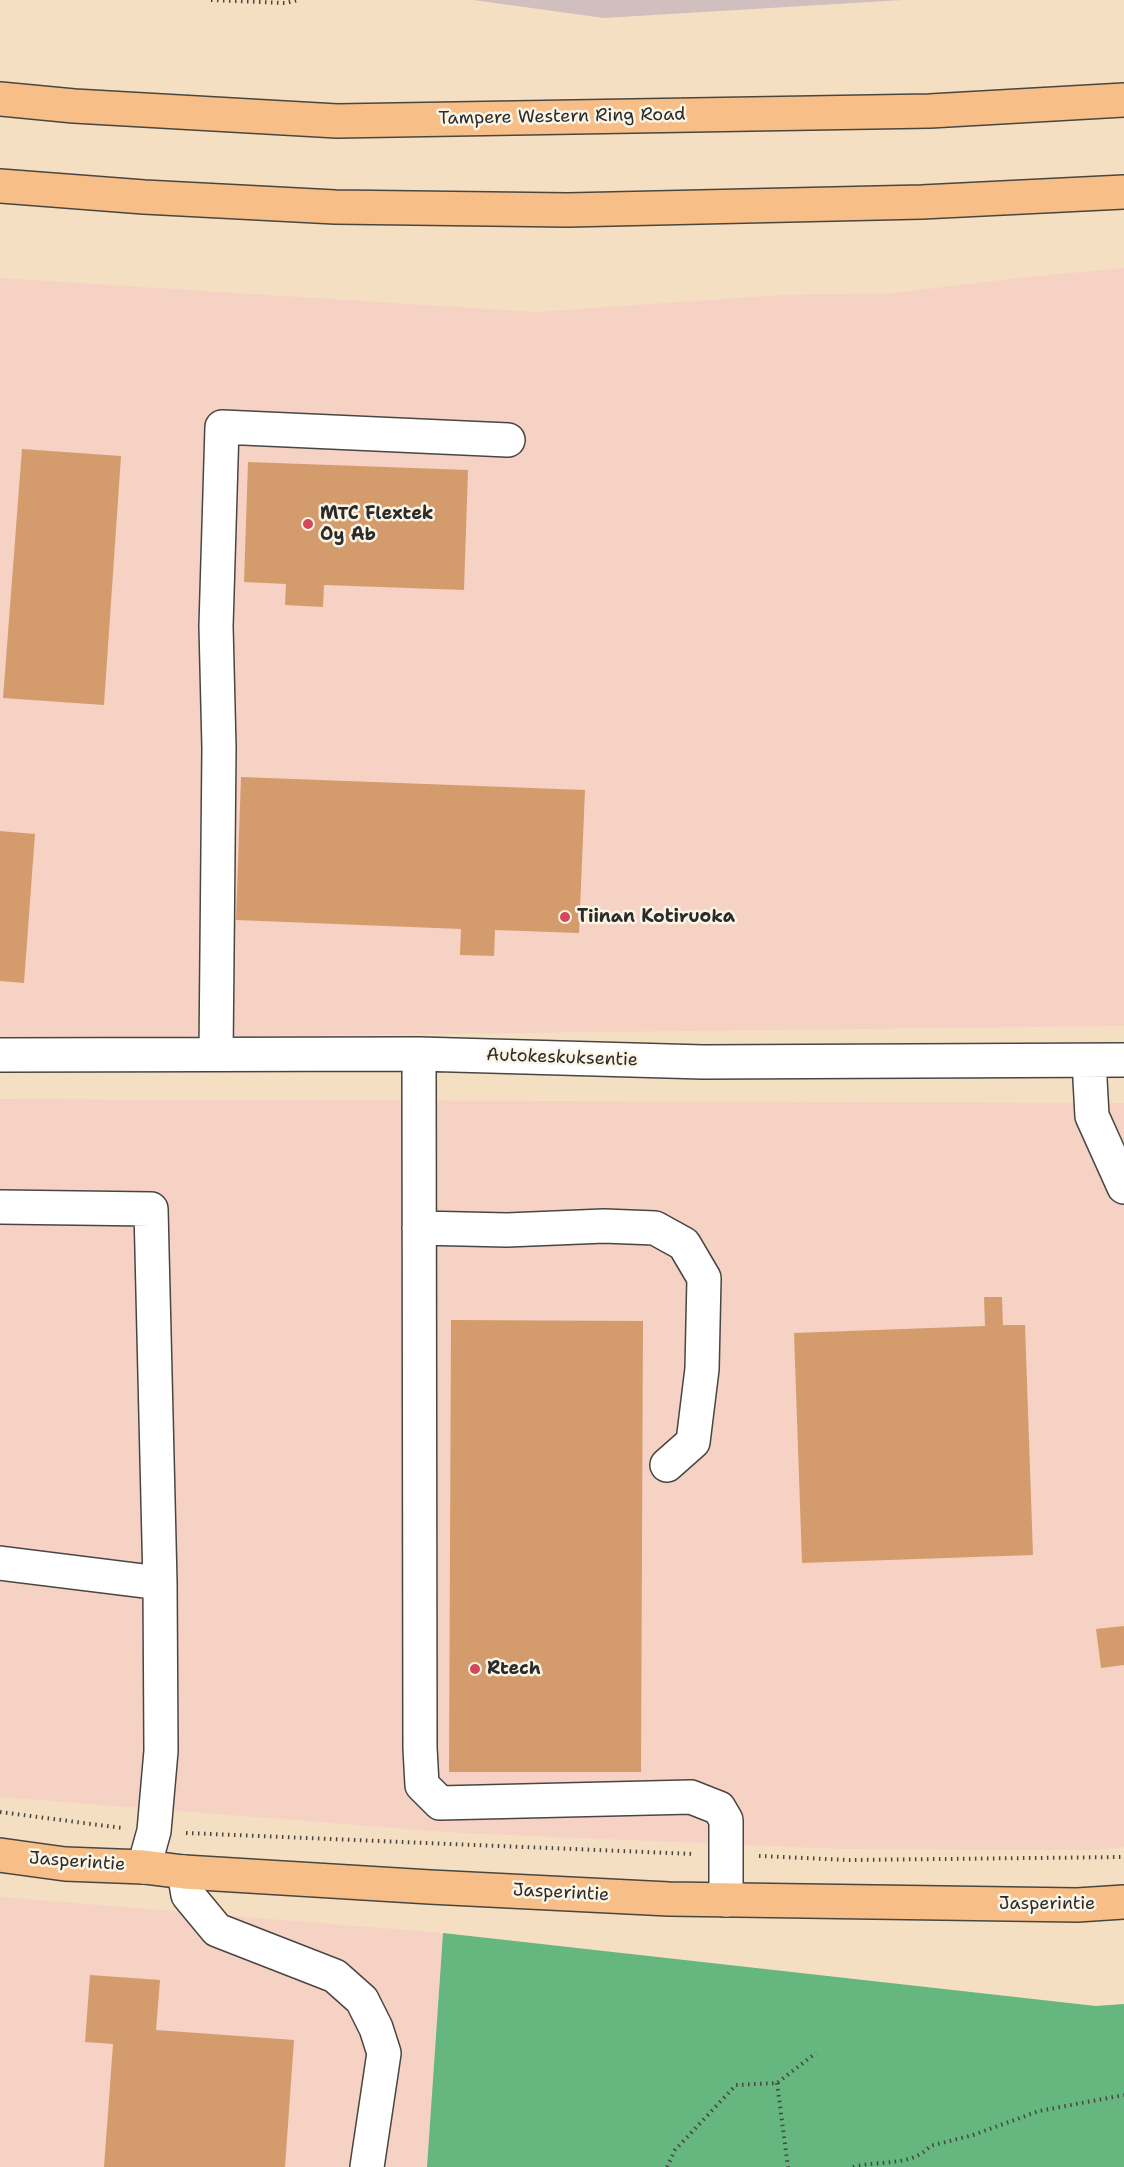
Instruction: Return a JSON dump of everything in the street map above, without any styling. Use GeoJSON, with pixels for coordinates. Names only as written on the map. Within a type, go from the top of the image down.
{"type":"FeatureCollection","features":[{"type":"Feature","properties":{"kind":"main road","name":"Tampere Western Ring Road"},"geometry":{"type":"LineString","coordinates":[[0,99],[74,106],[337,121],[930,111],[1124,100]]}},
{"type":"Feature","properties":{"kind":"main road"},"geometry":{"type":"LineString","coordinates":[[0,186],[144,197],[335,207],[568,210],[922,202],[1124,192]]}},
{"type":"Feature","properties":{"kind":"main road","name":"Jasperintie"},"geometry":{"type":"LineString","coordinates":[[0,1855],[65,1864],[144,1867],[184,1872],[418,1886],[726,1900],[1077,1905],[1124,1902]]}},
{"type":"Feature","properties":{"kind":"street"},"geometry":{"type":"LineString","coordinates":[[216,1054],[219,748],[216,626],[222,428],[508,440]]}},
{"type":"Feature","properties":{"kind":"street"},"geometry":{"type":"LineString","coordinates":[[419,1054],[420,1748],[422,1785],[440,1803],[692,1797],[719,1808],[726,1820],[726,1900]]}},
{"type":"Feature","properties":{"kind":"street","name":"Autokeskuksentie"},"geometry":{"type":"LineString","coordinates":[[0,1055],[419,1054],[704,1062],[1124,1060]]}},
{"type":"Feature","properties":{"kind":"street"},"geometry":{"type":"LineString","coordinates":[[1089,1061],[1092,1116],[1124,1187]]}},
{"type":"Feature","properties":{"kind":"street"},"geometry":{"type":"LineString","coordinates":[[0,1207],[151,1209],[160,1583],[161,1751],[154,1831],[144,1867]]}},
{"type":"Feature","properties":{"kind":"street"},"geometry":{"type":"LineString","coordinates":[[419,1228],[507,1230],[604,1226],[655,1228],[684,1244],[704,1278],[702,1369],[693,1442],[667,1465]]}},
{"type":"Feature","properties":{"kind":"street"},"geometry":{"type":"LineString","coordinates":[[0,1563],[160,1583]]}},
{"type":"Feature","properties":{"kind":"street"},"geometry":{"type":"LineString","coordinates":[[184,1872],[188,1895],[217,1930],[335,1976],[362,2000],[376,2028],[384,2053],[367,2167]]}},
{"type":"Feature","properties":{"kind":"path"},"geometry":{"type":"LineString","coordinates":[[211,0],[286,3],[298,0]]}},
{"type":"Feature","properties":{"kind":"path"},"geometry":{"type":"LineString","coordinates":[[0,1812],[154,1831],[850,1860],[1124,1857]]}},
{"type":"Feature","properties":{"kind":"path"},"geometry":{"type":"LineString","coordinates":[[667,2167],[675,2150],[736,2085],[777,2083],[816,2053]]}},
{"type":"Feature","properties":{"kind":"path"},"geometry":{"type":"LineString","coordinates":[[777,2083],[788,2167]]}},
{"type":"Feature","properties":{"kind":"path"},"geometry":{"type":"LineString","coordinates":[[853,2167],[865,2164],[898,2165],[923,2156],[930,2146],[972,2135],[1039,2111],[1124,2095]]}},
{"type":"Feature","properties":{"kind":"shaded area"},"geometry":{"type":"Polygon","coordinates":[[[473,0],[903,0],[604,18],[473,0]]]}},
{"type":"Feature","properties":{"kind":"shaded area"},"geometry":{"type":"Polygon","coordinates":[[[1124,268],[1124,1026],[0,1039],[0,278],[536,312],[781,295],[895,293],[1124,268]]]}},
{"type":"Feature","properties":{"kind":"shaded area"},"geometry":{"type":"Polygon","coordinates":[[[0,1099],[1124,1103],[1124,1847],[1089,1850],[840,1849],[459,1833],[0,1797],[0,1099]]]}},
{"type":"Feature","properties":{"kind":"shaded area"},"geometry":{"type":"Polygon","coordinates":[[[0,1897],[443,1933],[427,2167],[0,2167],[0,1897]]]}},
{"type":"Feature","properties":{"kind":"green space"},"geometry":{"type":"Polygon","coordinates":[[[443,1933],[1096,2006],[1124,2004],[1124,2167],[427,2167],[443,1933]]]}},
{"type":"Feature","properties":{"kind":"building"},"geometry":{"type":"Polygon","coordinates":[[[22,449],[121,456],[104,705],[3,698],[22,449]]]}},
{"type":"Feature","properties":{"kind":"building"},"geometry":{"type":"Polygon","coordinates":[[[248,462],[468,470],[464,590],[324,585],[323,607],[285,605],[286,584],[244,582],[248,462]]]}},
{"type":"Feature","properties":{"kind":"building"},"geometry":{"type":"Polygon","coordinates":[[[241,777],[585,790],[579,933],[495,930],[494,956],[460,955],[461,929],[236,920],[241,777]]]}},
{"type":"Feature","properties":{"kind":"building"},"geometry":{"type":"Polygon","coordinates":[[[0,831],[35,834],[24,983],[0,981],[0,831]]]}},
{"type":"Feature","properties":{"kind":"building"},"geometry":{"type":"Polygon","coordinates":[[[984,1297],[1002,1297],[1003,1325],[1025,1325],[1033,1555],[802,1563],[794,1333],[985,1326],[984,1297]]]}},
{"type":"Feature","properties":{"kind":"building"},"geometry":{"type":"Polygon","coordinates":[[[451,1320],[643,1321],[641,1772],[449,1772],[451,1320]]]}},
{"type":"Feature","properties":{"kind":"building"},"geometry":{"type":"Polygon","coordinates":[[[1124,1626],[1124,1665],[1101,1668],[1096,1629],[1124,1626]]]}},
{"type":"Feature","properties":{"kind":"building"},"geometry":{"type":"Polygon","coordinates":[[[90,1975],[160,1980],[156,2030],[294,2040],[285,2167],[104,2167],[113,2044],[85,2042],[90,1975]]]}},
{"type":"Feature","properties":{"kind":"place","name":"MTC Flextek Oy Ab"},"geometry":{"type":"Point","coordinates":[308,524]}},
{"type":"Feature","properties":{"kind":"place","name":"Tiinan Kotiruoka"},"geometry":{"type":"Point","coordinates":[565,917]}},
{"type":"Feature","properties":{"kind":"place","name":"Rtech"},"geometry":{"type":"Point","coordinates":[475,1669]}}]}
